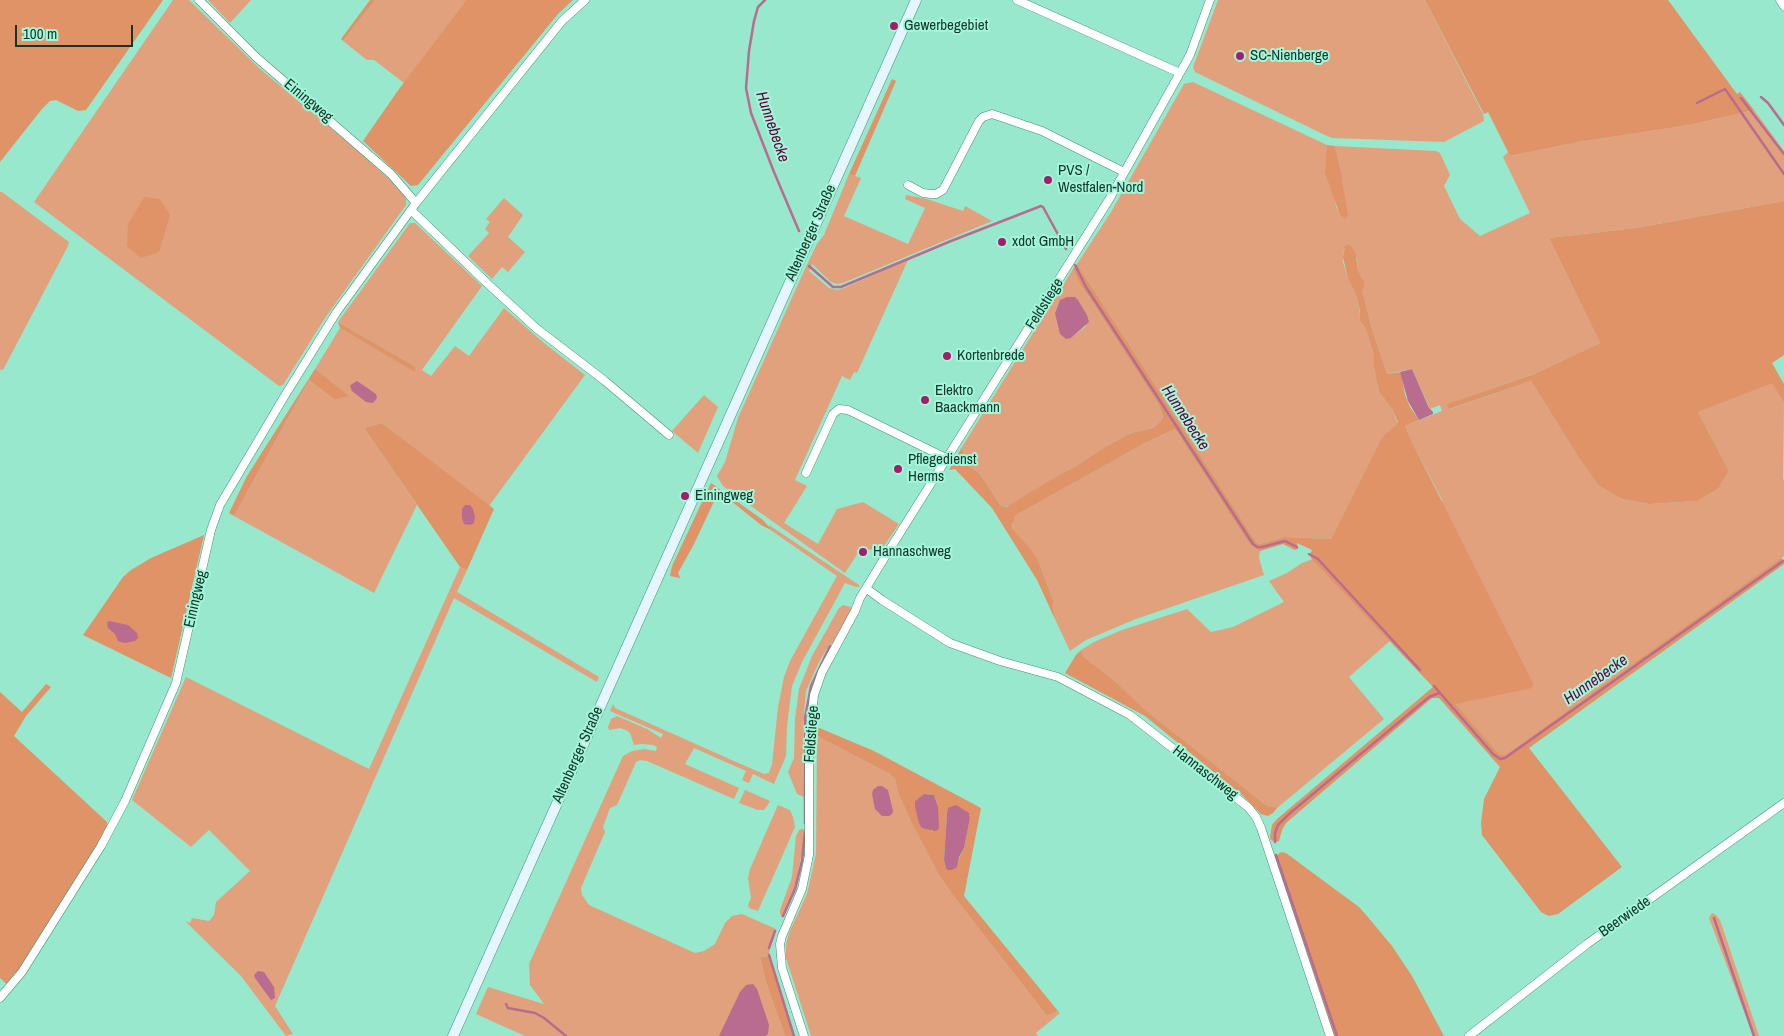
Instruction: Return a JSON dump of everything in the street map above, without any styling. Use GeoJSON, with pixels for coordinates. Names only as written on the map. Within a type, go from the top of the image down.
{"type":"FeatureCollection","features":[{"type":"Feature","properties":{"kind":"main road","name":"Altenberger Straße"},"geometry":{"type":"LineString","coordinates":[[453,1036],[916,0]]}},
{"type":"Feature","properties":{"kind":"street","name":"Einingweg"},"geometry":{"type":"LineString","coordinates":[[198,0],[256,57],[392,174],[416,203]]}},
{"type":"Feature","properties":{"kind":"street","name":"Einingweg"},"geometry":{"type":"LineString","coordinates":[[0,998],[22,972],[102,846],[125,801],[178,678],[211,530],[220,505],[336,313],[416,203],[562,21],[585,0]]}},
{"type":"Feature","properties":{"kind":"street"},"geometry":{"type":"LineString","coordinates":[[1017,0],[1180,73]]}},
{"type":"Feature","properties":{"kind":"street","name":"Feldstiege"},"geometry":{"type":"LineString","coordinates":[[804,1036],[782,968],[780,951],[782,936],[802,889],[809,854],[809,744],[814,695],[822,672],[866,589],[948,460],[1124,172],[1190,55],[1210,0]]}},
{"type":"Feature","properties":{"kind":"street"},"geometry":{"type":"LineString","coordinates":[[1780,0],[1784,6]]}},
{"type":"Feature","properties":{"kind":"street"},"geometry":{"type":"LineString","coordinates":[[908,185],[923,193],[931,194],[944,190],[979,121],[983,117],[992,114],[1048,133],[1124,172]]}},
{"type":"Feature","properties":{"kind":"street"},"geometry":{"type":"LineString","coordinates":[[411,210],[536,328],[605,381],[669,435]]}},
{"type":"Feature","properties":{"kind":"street"},"geometry":{"type":"LineString","coordinates":[[806,473],[833,414],[839,409],[848,410],[948,460]]}},
{"type":"Feature","properties":{"kind":"street","name":"Hannaschweg"},"geometry":{"type":"LineString","coordinates":[[866,589],[950,643],[1000,661],[1058,678],[1130,715],[1248,806],[1261,828],[1330,1036]]}},
{"type":"Feature","properties":{"kind":"street","name":"Beerwiede"},"geometry":{"type":"LineString","coordinates":[[1469,1036],[1587,944],[1784,803]]}},
{"type":"Feature","properties":{"kind":"shaded area"},"geometry":{"type":"Polygon","coordinates":[[[0,0],[163,0],[86,110],[78,111],[56,100],[50,101],[0,162],[0,0]]]}},
{"type":"Feature","properties":{"kind":"shaded area"},"geometry":{"type":"Polygon","coordinates":[[[173,0],[189,0],[259,68],[351,145],[395,184],[406,198],[406,205],[325,318],[283,385],[279,386],[34,202],[173,0]]]}},
{"type":"Feature","properties":{"kind":"shaded area"},"geometry":{"type":"Polygon","coordinates":[[[208,0],[251,0],[230,23],[208,0]]]}},
{"type":"Feature","properties":{"kind":"shaded area"},"geometry":{"type":"Polygon","coordinates":[[[370,0],[375,0],[343,41],[341,39],[370,0]]]}},
{"type":"Feature","properties":{"kind":"shaded area"},"geometry":{"type":"Polygon","coordinates":[[[375,0],[466,0],[404,83],[374,60],[367,60],[343,41],[375,0]]]}},
{"type":"Feature","properties":{"kind":"shaded area"},"geometry":{"type":"Polygon","coordinates":[[[466,0],[573,0],[558,14],[418,185],[411,186],[363,141],[399,89],[466,0]]]}},
{"type":"Feature","properties":{"kind":"shaded area"},"geometry":{"type":"Polygon","coordinates":[[[1218,0],[1425,0],[1483,114],[1484,121],[1444,142],[1332,138],[1327,136],[1195,72],[1193,67],[1218,0]]]}},
{"type":"Feature","properties":{"kind":"shaded area"},"geometry":{"type":"Polygon","coordinates":[[[1425,0],[1668,0],[1737,94],[1740,92],[1754,110],[1689,125],[1579,142],[1510,156],[1488,112],[1484,114],[1425,0]]]}},
{"type":"Feature","properties":{"kind":"shaded area"},"geometry":{"type":"Polygon","coordinates":[[[892,79],[896,81],[855,176],[849,174],[892,79]]]}},
{"type":"Feature","properties":{"kind":"shaded area"},"geometry":{"type":"Polygon","coordinates":[[[1193,82],[1327,145],[1328,159],[1325,168],[1340,215],[1342,175],[1335,146],[1436,151],[1440,153],[1450,175],[1444,186],[1460,219],[1480,236],[1530,213],[1503,157],[1508,152],[1510,156],[1579,142],[1689,125],[1754,110],[1784,151],[1784,201],[1636,228],[1549,238],[1600,343],[1536,373],[1448,404],[1450,409],[1531,381],[1579,458],[1599,486],[1622,499],[1649,504],[1697,501],[1718,489],[1729,471],[1698,412],[1772,382],[1784,403],[1784,556],[1506,756],[1500,755],[1454,704],[1457,703],[1442,500],[1405,426],[1442,411],[1440,405],[1430,409],[1412,369],[1387,374],[1372,329],[1362,290],[1363,279],[1358,271],[1357,258],[1344,248],[1343,262],[1348,279],[1356,295],[1362,324],[1366,330],[1374,355],[1374,368],[1379,392],[1392,409],[1398,424],[1382,437],[1331,539],[1285,537],[1260,544],[1256,542],[1077,264],[1111,212],[1184,84],[1193,82]]]}},
{"type":"Feature","properties":{"kind":"shaded area"},"geometry":{"type":"Polygon","coordinates":[[[1327,145],[1335,146],[1342,175],[1348,216],[1346,219],[1340,215],[1325,173],[1327,145]]]}},
{"type":"Feature","properties":{"kind":"shaded area"},"geometry":{"type":"Polygon","coordinates":[[[849,174],[861,178],[844,216],[908,244],[925,208],[905,199],[906,195],[927,199],[963,211],[965,206],[992,221],[843,283],[831,282],[812,264],[809,271],[829,288],[837,290],[908,260],[857,373],[854,372],[850,380],[842,376],[795,480],[807,486],[784,523],[818,544],[837,509],[863,502],[899,524],[884,546],[858,553],[845,573],[723,486],[717,476],[725,462],[738,418],[804,271],[817,244],[824,235],[849,174]]]}},
{"type":"Feature","properties":{"kind":"shaded area"},"geometry":{"type":"Polygon","coordinates":[[[0,192],[69,242],[3,370],[1,369],[0,371],[0,192]]]}},
{"type":"Feature","properties":{"kind":"shaded area"},"geometry":{"type":"Polygon","coordinates":[[[144,197],[160,199],[170,215],[159,252],[141,258],[127,246],[128,224],[144,197]]]}},
{"type":"Feature","properties":{"kind":"shaded area"},"geometry":{"type":"Polygon","coordinates":[[[504,198],[523,215],[508,237],[525,252],[508,272],[502,267],[492,279],[468,256],[489,233],[485,229],[490,222],[486,219],[504,198]]]}},
{"type":"Feature","properties":{"kind":"shaded area"},"geometry":{"type":"Polygon","coordinates":[[[1784,201],[1784,355],[1772,363],[1784,384],[1784,403],[1772,383],[1698,412],[1729,471],[1718,489],[1697,501],[1649,504],[1622,499],[1599,486],[1579,458],[1531,381],[1448,408],[1447,404],[1534,374],[1600,343],[1549,238],[1636,228],[1784,201]]]}},
{"type":"Feature","properties":{"kind":"shaded area"},"geometry":{"type":"Polygon","coordinates":[[[410,223],[415,223],[482,286],[422,370],[431,376],[455,346],[469,356],[504,308],[585,375],[489,506],[382,423],[364,428],[417,505],[374,593],[234,516],[309,380],[335,400],[348,396],[315,369],[340,328],[415,371],[416,367],[338,322],[410,223]]]}},
{"type":"Feature","properties":{"kind":"shaded area"},"geometry":{"type":"Polygon","coordinates":[[[1348,244],[1356,255],[1358,271],[1364,281],[1362,290],[1372,329],[1387,374],[1401,372],[1405,395],[1410,407],[1419,420],[1405,426],[1533,683],[1532,688],[1455,704],[1500,755],[1506,755],[1781,558],[1784,560],[1784,564],[1529,748],[1622,867],[1558,914],[1549,916],[1541,912],[1482,835],[1481,823],[1484,799],[1500,767],[1439,698],[1432,698],[1286,823],[1279,841],[1271,840],[1272,825],[1277,819],[1433,687],[1311,558],[1312,550],[1297,543],[1298,549],[1295,550],[1283,544],[1260,551],[1250,545],[1175,429],[1145,443],[1015,517],[1012,529],[1032,550],[1038,560],[1053,600],[1054,617],[1037,580],[992,508],[955,469],[949,470],[962,447],[965,463],[980,474],[1001,506],[1006,507],[1103,448],[1131,433],[1153,428],[1161,421],[1163,417],[1159,405],[1081,285],[1073,269],[1077,264],[1256,542],[1260,544],[1285,537],[1331,539],[1382,437],[1398,422],[1392,409],[1379,392],[1374,368],[1374,355],[1366,330],[1360,320],[1356,295],[1348,279],[1343,257],[1345,246],[1348,244]]]}},
{"type":"Feature","properties":{"kind":"shaded area"},"geometry":{"type":"Polygon","coordinates":[[[1073,269],[1088,296],[1159,405],[1163,418],[1153,428],[1131,433],[1010,505],[1003,507],[980,474],[965,463],[962,447],[1073,269]],[[1076,298],[1060,300],[1055,313],[1071,338],[1086,326],[1087,315],[1076,298]]]}},
{"type":"Feature","properties":{"kind":"shaded area"},"geometry":{"type":"Polygon","coordinates":[[[1067,297],[1075,297],[1078,300],[1089,322],[1071,338],[1066,339],[1060,334],[1055,313],[1060,300],[1067,297]]]}},
{"type":"Feature","properties":{"kind":"shaded area"},"geometry":{"type":"Polygon","coordinates":[[[338,322],[416,367],[415,372],[340,328],[338,322]]]}},
{"type":"Feature","properties":{"kind":"shaded area"},"geometry":{"type":"Polygon","coordinates":[[[315,369],[349,396],[335,400],[309,380],[234,516],[229,513],[247,476],[315,369]]]}},
{"type":"Feature","properties":{"kind":"shaded area"},"geometry":{"type":"Polygon","coordinates":[[[1412,369],[1429,408],[1433,412],[1433,414],[1419,420],[1408,401],[1400,372],[1412,369]]]}},
{"type":"Feature","properties":{"kind":"shaded area"},"geometry":{"type":"Polygon","coordinates":[[[357,381],[376,394],[377,398],[373,403],[366,402],[352,391],[350,386],[357,381]]]}},
{"type":"Feature","properties":{"kind":"shaded area"},"geometry":{"type":"Polygon","coordinates":[[[704,395],[718,407],[698,453],[672,431],[704,395]]]}},
{"type":"Feature","properties":{"kind":"shaded area"},"geometry":{"type":"Polygon","coordinates":[[[382,423],[494,509],[467,570],[460,567],[364,428],[382,423]]]}},
{"type":"Feature","properties":{"kind":"shaded area"},"geometry":{"type":"Polygon","coordinates":[[[1175,429],[1250,545],[1260,551],[1259,558],[1264,575],[1136,619],[1086,640],[1070,651],[1054,617],[1053,600],[1038,560],[1032,550],[1015,534],[1012,529],[1013,520],[1018,514],[1145,443],[1175,429]]]}},
{"type":"Feature","properties":{"kind":"shaded area"},"geometry":{"type":"Polygon","coordinates":[[[711,483],[763,520],[770,528],[761,525],[721,493],[718,493],[678,573],[680,578],[670,576],[672,566],[711,483]]]}},
{"type":"Feature","properties":{"kind":"shaded area"},"geometry":{"type":"Polygon","coordinates":[[[465,505],[470,505],[475,517],[474,523],[470,525],[464,524],[462,518],[462,509],[465,505]]]}},
{"type":"Feature","properties":{"kind":"shaded area"},"geometry":{"type":"Polygon","coordinates":[[[769,525],[859,585],[859,587],[856,587],[845,583],[802,662],[792,686],[787,726],[786,756],[774,784],[753,774],[749,783],[742,780],[746,771],[694,748],[685,764],[739,788],[734,799],[647,761],[640,760],[636,762],[617,805],[610,808],[603,827],[605,832],[581,888],[582,895],[589,905],[695,953],[704,951],[715,944],[725,923],[732,916],[742,914],[776,929],[771,939],[769,956],[760,957],[766,982],[785,1036],[525,1036],[476,1014],[488,987],[544,1004],[530,985],[529,964],[623,756],[632,751],[644,749],[656,751],[657,747],[653,745],[634,745],[630,733],[626,730],[620,728],[609,730],[608,727],[611,719],[617,716],[647,729],[661,738],[663,734],[610,711],[613,704],[615,708],[736,762],[764,774],[769,773],[772,764],[778,707],[784,677],[790,661],[837,576],[769,529],[769,525]]]}},
{"type":"Feature","properties":{"kind":"shaded area"},"geometry":{"type":"Polygon","coordinates":[[[204,535],[171,678],[83,635],[123,577],[131,570],[151,558],[204,535]]]}},
{"type":"Feature","properties":{"kind":"shaded area"},"geometry":{"type":"Polygon","coordinates":[[[1313,559],[1390,641],[1349,677],[1384,719],[1277,808],[1274,808],[1267,806],[1146,712],[1115,681],[1084,657],[1081,650],[1122,630],[1187,609],[1211,632],[1233,627],[1284,602],[1269,581],[1313,559]]]}},
{"type":"Feature","properties":{"kind":"shaded area"},"geometry":{"type":"Polygon","coordinates":[[[460,567],[467,570],[457,592],[599,677],[597,682],[454,598],[275,1006],[293,1034],[286,1036],[241,976],[185,921],[190,923],[192,918],[209,921],[214,915],[216,902],[250,871],[209,830],[191,847],[132,800],[186,677],[369,769],[460,567]]]}},
{"type":"Feature","properties":{"kind":"shaded area"},"geometry":{"type":"Polygon","coordinates":[[[843,605],[851,607],[852,610],[834,642],[829,645],[818,664],[806,691],[803,723],[804,797],[797,794],[788,772],[794,758],[795,719],[799,689],[812,656],[839,608],[843,605]]]}},
{"type":"Feature","properties":{"kind":"shaded area"},"geometry":{"type":"Polygon","coordinates":[[[109,621],[128,625],[137,633],[138,638],[135,641],[125,643],[118,641],[115,634],[108,628],[107,623],[109,621]]]}},
{"type":"Feature","properties":{"kind":"shaded area"},"geometry":{"type":"Polygon","coordinates":[[[1081,650],[1084,657],[1115,681],[1147,712],[1267,806],[1277,808],[1273,813],[1268,816],[1261,814],[1242,795],[1145,716],[1065,673],[1081,650]]]}},
{"type":"Feature","properties":{"kind":"shaded area"},"geometry":{"type":"Polygon","coordinates":[[[46,684],[51,687],[26,716],[14,736],[107,822],[108,828],[9,986],[0,978],[0,692],[22,712],[46,684]]]}},
{"type":"Feature","properties":{"kind":"shaded area"},"geometry":{"type":"Polygon","coordinates":[[[817,727],[874,751],[981,808],[964,896],[1058,1011],[1047,1016],[952,894],[939,875],[912,824],[898,793],[895,779],[890,774],[817,736],[817,727]],[[924,794],[915,801],[932,832],[938,807],[934,795],[924,794]],[[947,814],[944,860],[946,868],[952,870],[958,863],[964,848],[970,815],[947,814]]]}},
{"type":"Feature","properties":{"kind":"shaded area"},"geometry":{"type":"Polygon","coordinates":[[[817,736],[890,774],[895,779],[898,793],[912,824],[939,875],[952,894],[1047,1016],[1058,1011],[1060,1013],[1036,1033],[1038,1036],[811,1036],[786,958],[786,945],[789,933],[807,894],[816,854],[817,736]]]}},
{"type":"Feature","properties":{"kind":"shaded area"},"geometry":{"type":"Polygon","coordinates":[[[878,786],[888,790],[893,811],[889,816],[882,816],[875,809],[872,794],[873,790],[878,786]]]}},
{"type":"Feature","properties":{"kind":"shaded area"},"geometry":{"type":"Polygon","coordinates":[[[745,790],[770,801],[764,810],[758,810],[739,803],[745,790]]]}},
{"type":"Feature","properties":{"kind":"shaded area"},"geometry":{"type":"Polygon","coordinates":[[[924,794],[934,795],[938,807],[938,830],[922,828],[919,823],[915,801],[924,794]]]}},
{"type":"Feature","properties":{"kind":"shaded area"},"geometry":{"type":"Polygon","coordinates":[[[778,805],[790,810],[795,827],[758,911],[749,908],[748,905],[751,898],[748,878],[750,869],[778,805]]]}},
{"type":"Feature","properties":{"kind":"shaded area"},"geometry":{"type":"Polygon","coordinates":[[[956,805],[969,813],[970,818],[964,848],[959,857],[957,867],[948,870],[944,860],[947,814],[948,808],[956,805]]]}},
{"type":"Feature","properties":{"kind":"shaded area"},"geometry":{"type":"Polygon","coordinates":[[[805,829],[803,847],[795,889],[782,917],[780,910],[792,877],[796,836],[799,830],[805,829]]]}},
{"type":"Feature","properties":{"kind":"shaded area"},"geometry":{"type":"Polygon","coordinates":[[[1281,852],[1286,853],[1359,907],[1367,916],[1392,946],[1412,976],[1444,1036],[1334,1036],[1274,858],[1281,852]]]}},
{"type":"Feature","properties":{"kind":"shaded area"},"geometry":{"type":"Polygon","coordinates":[[[1712,913],[1720,920],[1759,1036],[1753,1036],[1709,918],[1712,913]]]}},
{"type":"Feature","properties":{"kind":"shaded area"},"geometry":{"type":"Polygon","coordinates":[[[770,956],[795,1036],[785,1036],[766,982],[760,957],[770,956]]]}},
{"type":"Feature","properties":{"kind":"shaded area"},"geometry":{"type":"Polygon","coordinates":[[[258,971],[264,972],[274,987],[275,998],[271,1000],[255,978],[254,975],[258,971]]]}},
{"type":"Feature","properties":{"kind":"shaded area"},"geometry":{"type":"Polygon","coordinates":[[[753,984],[757,989],[769,1025],[768,1034],[766,1036],[719,1036],[740,992],[746,985],[753,984]]]}},
{"type":"Feature","properties":{"kind":"waterway","name":"Hunnebecke"},"geometry":{"type":"LineString","coordinates":[[765,0],[758,7],[754,21],[746,88],[751,113],[799,231]]}},
{"type":"Feature","properties":{"kind":"waterway"},"geometry":{"type":"LineString","coordinates":[[1697,103],[1725,89],[1784,174]]}},
{"type":"Feature","properties":{"kind":"waterway"},"geometry":{"type":"LineString","coordinates":[[1761,97],[1768,103],[1784,125]]}},
{"type":"Feature","properties":{"kind":"waterway"},"geometry":{"type":"LineString","coordinates":[[1741,98],[1784,154]]}},
{"type":"Feature","properties":{"kind":"waterway","name":"Hunnebecke"},"geometry":{"type":"LineString","coordinates":[[809,266],[833,287],[841,287],[1041,206],[1066,249]]}},
{"type":"Feature","properties":{"kind":"waterway","name":"Hunnebecke"},"geometry":{"type":"LineString","coordinates":[[1075,265],[1086,287],[1253,544],[1257,547],[1262,547],[1285,541],[1297,547]]}},
{"type":"Feature","properties":{"kind":"waterway","name":"Hunnebecke"},"geometry":{"type":"LineString","coordinates":[[1309,554],[1318,559],[1420,670]]}},
{"type":"Feature","properties":{"kind":"waterway","name":"Hunnebecke"},"geometry":{"type":"LineString","coordinates":[[1434,686],[1493,754],[1500,759],[1505,758],[1783,561]]}},
{"type":"Feature","properties":{"kind":"waterway"},"geometry":{"type":"LineString","coordinates":[[805,742],[805,718],[811,686],[830,646]]}},
{"type":"Feature","properties":{"kind":"waterway"},"geometry":{"type":"LineString","coordinates":[[1275,842],[1275,833],[1278,825],[1289,814],[1429,697],[1439,693]]}},
{"type":"Feature","properties":{"kind":"waterway"},"geometry":{"type":"LineString","coordinates":[[805,749],[805,823]]}},
{"type":"Feature","properties":{"kind":"waterway"},"geometry":{"type":"LineString","coordinates":[[783,916],[795,889],[802,861],[805,832]]}},
{"type":"Feature","properties":{"kind":"waterway"},"geometry":{"type":"LineString","coordinates":[[1276,855],[1337,1036]]}},
{"type":"Feature","properties":{"kind":"waterway"},"geometry":{"type":"LineString","coordinates":[[1714,918],[1754,1036]]}},
{"type":"Feature","properties":{"kind":"waterway"},"geometry":{"type":"LineString","coordinates":[[769,948],[775,931]]}},
{"type":"Feature","properties":{"kind":"waterway"},"geometry":{"type":"LineString","coordinates":[[769,955],[794,1036]]}},
{"type":"Feature","properties":{"kind":"waterway"},"geometry":{"type":"LineString","coordinates":[[506,1004],[508,1008],[535,1013],[566,1036]]}},
{"type":"Feature","properties":{"kind":"place","name":"Gewerbegebiet"},"geometry":{"type":"Point","coordinates":[894,26]}},
{"type":"Feature","properties":{"kind":"place","name":"SC-Nienberge"},"geometry":{"type":"Point","coordinates":[1240,56]}},
{"type":"Feature","properties":{"kind":"place","name":"PVS / Westfalen-Nord"},"geometry":{"type":"Point","coordinates":[1048,180]}},
{"type":"Feature","properties":{"kind":"place","name":"xdot GmbH"},"geometry":{"type":"Point","coordinates":[1002,242]}},
{"type":"Feature","properties":{"kind":"place","name":"Kortenbrede"},"geometry":{"type":"Point","coordinates":[947,356]}},
{"type":"Feature","properties":{"kind":"place","name":"Elektro Baackmann"},"geometry":{"type":"Point","coordinates":[925,400]}},
{"type":"Feature","properties":{"kind":"place","name":"Pflegedienst Herms"},"geometry":{"type":"Point","coordinates":[898,469]}},
{"type":"Feature","properties":{"kind":"place","name":"Einingweg"},"geometry":{"type":"Point","coordinates":[685,496]}},
{"type":"Feature","properties":{"kind":"place","name":"Hannaschweg"},"geometry":{"type":"Point","coordinates":[863,552]}}]}
